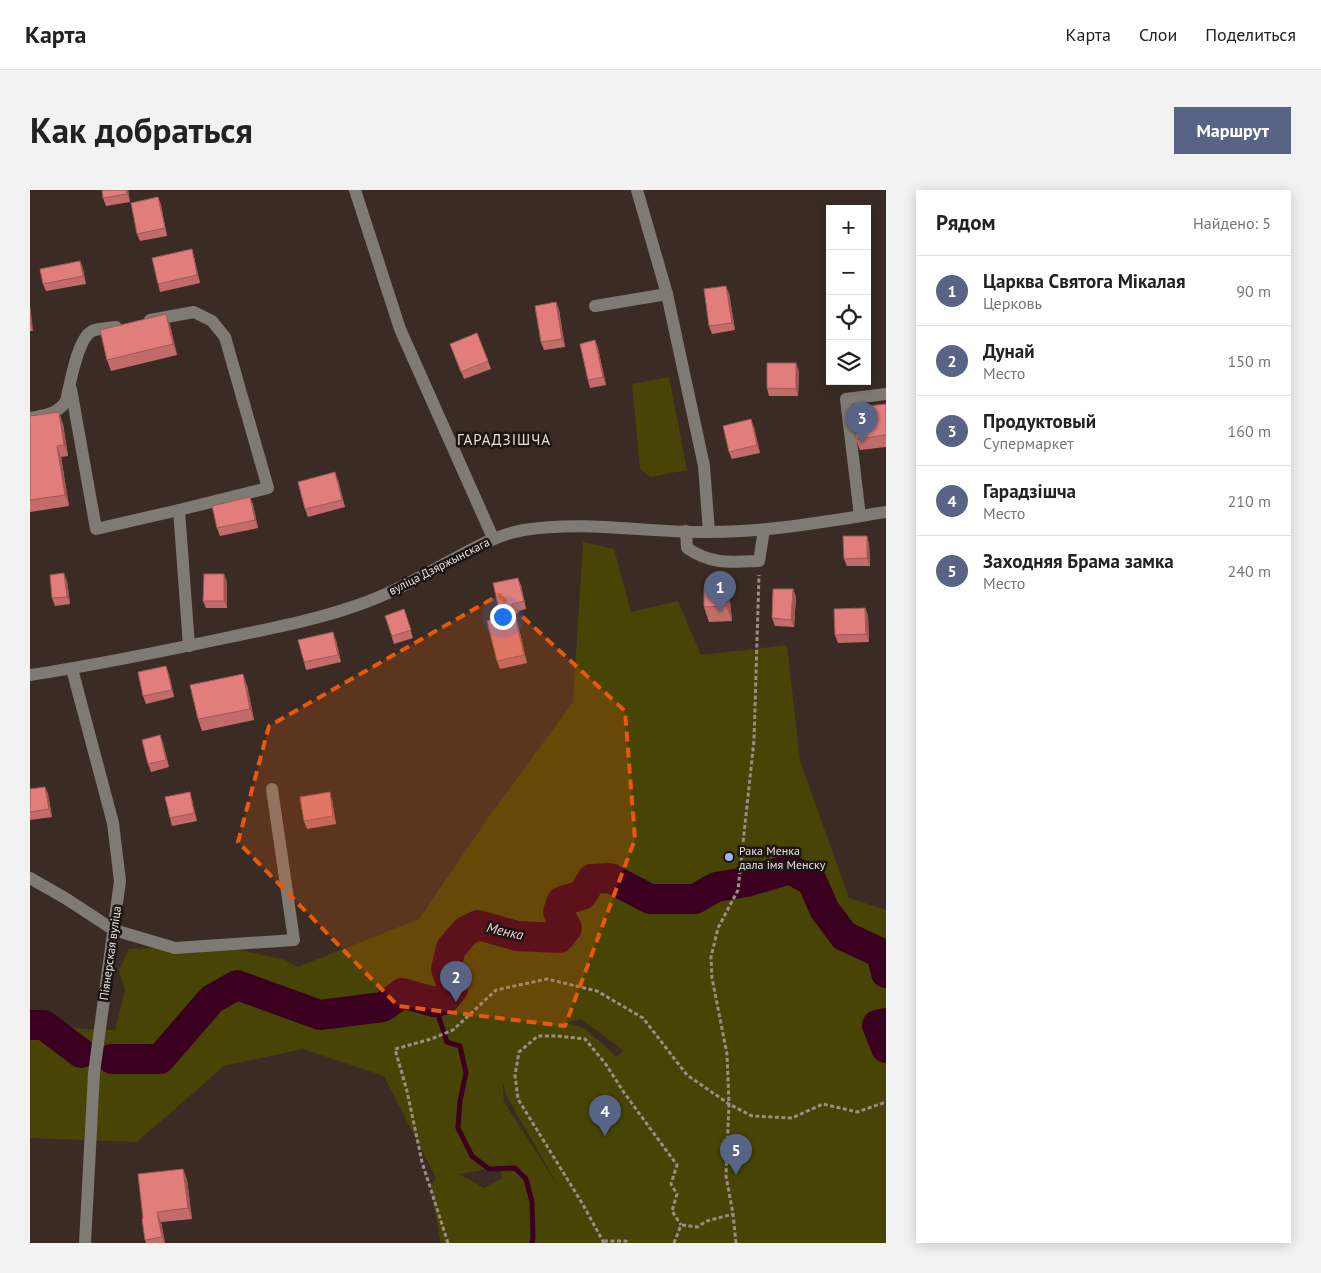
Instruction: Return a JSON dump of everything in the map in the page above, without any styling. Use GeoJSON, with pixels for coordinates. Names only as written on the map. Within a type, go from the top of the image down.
{"type":"FeatureCollection","features":[{"type":"Feature","properties":{"kind":"street"},"geometry":{"type":"LineString","coordinates":[[355,190],[400,328],[493,538]]}},
{"type":"Feature","properties":{"kind":"street"},"geometry":{"type":"LineString","coordinates":[[637,190],[668,294],[704,466],[708,532]]}},
{"type":"Feature","properties":{"kind":"street"},"geometry":{"type":"LineString","coordinates":[[595,306],[668,294]]}},
{"type":"Feature","properties":{"kind":"street"},"geometry":{"type":"LineString","coordinates":[[30,418],[55,413],[66,401],[70,385],[80,348],[92,331],[194,312],[212,321],[225,337],[268,488],[96,529],[70,385]]}},
{"type":"Feature","properties":{"kind":"street"},"geometry":{"type":"LineString","coordinates":[[860,516],[846,399],[886,394]]}},
{"type":"Feature","properties":{"kind":"street"},"geometry":{"type":"LineString","coordinates":[[180,510],[188,646]]}},
{"type":"Feature","properties":{"kind":"street","name":"вуліца Дзяржынскага"},"geometry":{"type":"LineString","coordinates":[[30,675],[72,669],[188,646],[308,620],[356,606],[394,591],[493,538],[524,530],[562,527],[708,532],[764,530],[886,512]]}},
{"type":"Feature","properties":{"kind":"street"},"geometry":{"type":"LineString","coordinates":[[686,531],[687,548],[698,556],[717,562],[759,561],[764,530]]}},
{"type":"Feature","properties":{"kind":"street","name":"Піянерская вуліца"},"geometry":{"type":"LineString","coordinates":[[72,669],[113,823],[120,881],[94,1073],[85,1243]]}},
{"type":"Feature","properties":{"kind":"street"},"geometry":{"type":"LineString","coordinates":[[30,878],[114,930],[176,948],[294,940],[272,789]]}},
{"type":"Feature","properties":{"kind":"path"},"geometry":{"type":"LineString","coordinates":[[736,1243],[734,1214],[726,1176],[729,1104],[728,1054],[712,978],[711,957],[718,928],[738,890],[754,740],[759,561]]}},
{"type":"Feature","properties":{"kind":"path"},"geometry":{"type":"LineString","coordinates":[[448,1243],[422,1162],[407,1090],[395,1050],[453,1030],[496,990],[547,979],[597,991],[643,1018],[687,1075],[729,1104],[752,1116],[792,1118],[824,1104],[857,1112],[886,1102]]}},
{"type":"Feature","properties":{"kind":"path"},"geometry":{"type":"LineString","coordinates":[[629,1243],[626,1241],[604,1242],[518,1099],[515,1075],[519,1052],[538,1036],[585,1039],[605,1063],[624,1094],[677,1165],[672,1184],[677,1194],[672,1211],[681,1225]]}},
{"type":"Feature","properties":{"kind":"path"},"geometry":{"type":"LineString","coordinates":[[681,1225],[697,1227],[707,1221],[734,1214]]}},
{"type":"Feature","properties":{"kind":"path"},"geometry":{"type":"LineString","coordinates":[[674,1243],[681,1225]]}},
{"type":"Feature","properties":{"kind":"highlighted area"},"geometry":{"type":"Polygon","coordinates":[[[499,595],[625,711],[635,839],[565,1026],[398,1006],[238,842],[269,726],[499,595]]]}},
{"type":"Feature","properties":{"kind":"shaded area"},"geometry":{"type":"Polygon","coordinates":[[[669,377],[687,470],[650,477],[640,468],[632,384],[669,377]]]}},
{"type":"Feature","properties":{"kind":"shaded area"},"geometry":{"type":"Polygon","coordinates":[[[583,542],[614,549],[631,612],[678,601],[701,655],[787,645],[800,761],[849,898],[886,910],[886,1243],[441,1243],[430,1186],[436,1178],[384,1076],[303,1049],[224,1066],[137,1142],[30,1138],[30,1016],[82,1029],[115,1030],[125,990],[119,970],[129,949],[219,945],[285,960],[298,967],[419,919],[488,818],[573,702],[583,542]],[[581,1019],[566,1023],[584,1028],[617,1057],[623,1051],[623,1050],[581,1019]],[[502,1078],[504,1102],[560,1189],[506,1095],[502,1078]],[[500,1167],[459,1174],[484,1188],[502,1178],[500,1167]]]}},
{"type":"Feature","properties":{"kind":"building"},"geometry":{"type":"Polygon","coordinates":[[[102,190],[126,190],[127,194],[103,198],[102,190]]]}},
{"type":"Feature","properties":{"kind":"building"},"geometry":{"type":"Polygon","coordinates":[[[158,197],[165,228],[137,234],[131,203],[158,197]]]}},
{"type":"Feature","properties":{"kind":"building"},"geometry":{"type":"Polygon","coordinates":[[[192,249],[197,275],[158,284],[152,258],[192,249]]]}},
{"type":"Feature","properties":{"kind":"building"},"geometry":{"type":"Polygon","coordinates":[[[80,261],[83,276],[43,284],[40,269],[80,261]]]}},
{"type":"Feature","properties":{"kind":"building"},"geometry":{"type":"Polygon","coordinates":[[[726,286],[732,323],[709,326],[704,289],[726,286]]]}},
{"type":"Feature","properties":{"kind":"building"},"geometry":{"type":"Polygon","coordinates":[[[556,302],[562,339],[541,342],[535,306],[556,302]]]}},
{"type":"Feature","properties":{"kind":"building"},"geometry":{"type":"Polygon","coordinates":[[[166,314],[173,344],[107,360],[100,330],[166,314]]]}},
{"type":"Feature","properties":{"kind":"building"},"geometry":{"type":"Polygon","coordinates":[[[477,333],[488,361],[461,372],[450,344],[477,333]]]}},
{"type":"Feature","properties":{"kind":"building"},"geometry":{"type":"Polygon","coordinates":[[[595,340],[603,377],[588,380],[580,344],[595,340]]]}},
{"type":"Feature","properties":{"kind":"building"},"geometry":{"type":"Polygon","coordinates":[[[767,363],[796,363],[796,389],[767,388],[767,363]]]}},
{"type":"Feature","properties":{"kind":"building"},"geometry":{"type":"Polygon","coordinates":[[[886,404],[886,435],[856,439],[852,408],[886,404]]]}},
{"type":"Feature","properties":{"kind":"building"},"geometry":{"type":"Polygon","coordinates":[[[59,412],[64,445],[57,446],[65,495],[30,500],[30,416],[59,412]]]}},
{"type":"Feature","properties":{"kind":"building"},"geometry":{"type":"Polygon","coordinates":[[[751,419],[757,445],[729,452],[723,426],[751,419]]]}},
{"type":"Feature","properties":{"kind":"building"},"geometry":{"type":"Polygon","coordinates":[[[335,472],[342,500],[305,509],[298,482],[335,472]]]}},
{"type":"Feature","properties":{"kind":"building"},"geometry":{"type":"Polygon","coordinates":[[[250,497],[255,520],[217,528],[212,506],[250,497]]]}},
{"type":"Feature","properties":{"kind":"building"},"geometry":{"type":"Polygon","coordinates":[[[843,536],[867,536],[867,558],[844,559],[843,536]]]}},
{"type":"Feature","properties":{"kind":"building"},"geometry":{"type":"Polygon","coordinates":[[[64,573],[67,597],[52,598],[50,575],[64,573]]]}},
{"type":"Feature","properties":{"kind":"building"},"geometry":{"type":"Polygon","coordinates":[[[204,574],[224,574],[224,601],[203,601],[204,574]]]}},
{"type":"Feature","properties":{"kind":"building"},"geometry":{"type":"Polygon","coordinates":[[[518,578],[524,601],[512,604],[524,655],[497,661],[487,621],[501,618],[493,583],[518,578]]]}},
{"type":"Feature","properties":{"kind":"building"},"geometry":{"type":"Polygon","coordinates":[[[724,587],[726,606],[704,607],[704,588],[724,587]]]}},
{"type":"Feature","properties":{"kind":"building"},"geometry":{"type":"Polygon","coordinates":[[[773,589],[793,589],[791,620],[772,618],[773,589]]]}},
{"type":"Feature","properties":{"kind":"building"},"geometry":{"type":"Polygon","coordinates":[[[865,608],[866,634],[835,635],[834,609],[865,608]]]}},
{"type":"Feature","properties":{"kind":"building"},"geometry":{"type":"Polygon","coordinates":[[[404,609],[411,630],[392,636],[385,616],[404,609]]]}},
{"type":"Feature","properties":{"kind":"building"},"geometry":{"type":"Polygon","coordinates":[[[333,632],[338,655],[304,662],[298,640],[333,632]]]}},
{"type":"Feature","properties":{"kind":"building"},"geometry":{"type":"Polygon","coordinates":[[[166,666],[172,690],[143,696],[138,672],[166,666]]]}},
{"type":"Feature","properties":{"kind":"building"},"geometry":{"type":"Polygon","coordinates":[[[243,674],[250,709],[198,719],[190,685],[243,674]]]}},
{"type":"Feature","properties":{"kind":"building"},"geometry":{"type":"Polygon","coordinates":[[[160,735],[166,760],[148,764],[142,740],[160,735]]]}},
{"type":"Feature","properties":{"kind":"building"},"geometry":{"type":"Polygon","coordinates":[[[45,787],[49,809],[30,812],[30,789],[45,787]]]}},
{"type":"Feature","properties":{"kind":"building"},"geometry":{"type":"Polygon","coordinates":[[[190,792],[194,813],[170,818],[165,797],[190,792]]]}},
{"type":"Feature","properties":{"kind":"building"},"geometry":{"type":"Polygon","coordinates":[[[330,792],[333,816],[304,821],[300,797],[330,792]]]}},
{"type":"Feature","properties":{"kind":"building"},"geometry":{"type":"Polygon","coordinates":[[[183,1169],[188,1208],[157,1212],[162,1237],[145,1240],[138,1174],[183,1169]]]}},
{"type":"Feature","properties":{"kind":"waterway","name":"Менка"},"geometry":{"type":"LineString","coordinates":[[112,1059],[160,1059],[212,999],[237,985],[320,1015],[383,1007],[402,993],[434,1002],[444,1000],[453,989],[446,969],[451,948],[466,931],[478,925],[517,936],[559,938],[567,928],[558,912],[562,901],[582,895],[592,879],[610,878],[650,899],[695,899],[716,887],[746,882],[790,869],[812,881],[824,909],[844,936],[881,953],[886,973]]}},
{"type":"Feature","properties":{"kind":"waterway"},"geometry":{"type":"LineString","coordinates":[[434,1002],[447,1042],[460,1046],[466,1073],[460,1101],[458,1128],[472,1156],[489,1169],[515,1168],[526,1179],[532,1202],[532,1243]]}},
{"type":"Feature","properties":{"kind":"waterway","name":"Менка"},"geometry":{"type":"LineString","coordinates":[[886,1023],[877,1025],[886,1048]]}},
{"type":"Feature","properties":{"kind":"waterway","name":"Менка"},"geometry":{"type":"LineString","coordinates":[[30,1025],[44,1025],[81,1053]]}},
{"type":"Feature","properties":{"kind":"place","name":"Продуктовый"},"geometry":{"type":"Point","coordinates":[862,443]}},
{"type":"Feature","properties":{"kind":"place","name":"Царква Святога Мікалая"},"geometry":{"type":"Point","coordinates":[720,612]}},
{"type":"Feature","properties":{"kind":"place","name":"Рака Менка дала імя Менску"},"geometry":{"type":"Point","coordinates":[729,857]}},
{"type":"Feature","properties":{"kind":"place","name":"Дунай"},"geometry":{"type":"Point","coordinates":[456,1002]}},
{"type":"Feature","properties":{"kind":"place","name":"Гарадзішча"},"geometry":{"type":"Point","coordinates":[605,1136]}},
{"type":"Feature","properties":{"kind":"place","name":"Заходняя Брама замка"},"geometry":{"type":"Point","coordinates":[736,1175]}},
{"type":"Feature","properties":{"kind":"district","name":"ГАРАДЗІШЧА"},"geometry":{"type":"Point","coordinates":[504,439]}}]}
